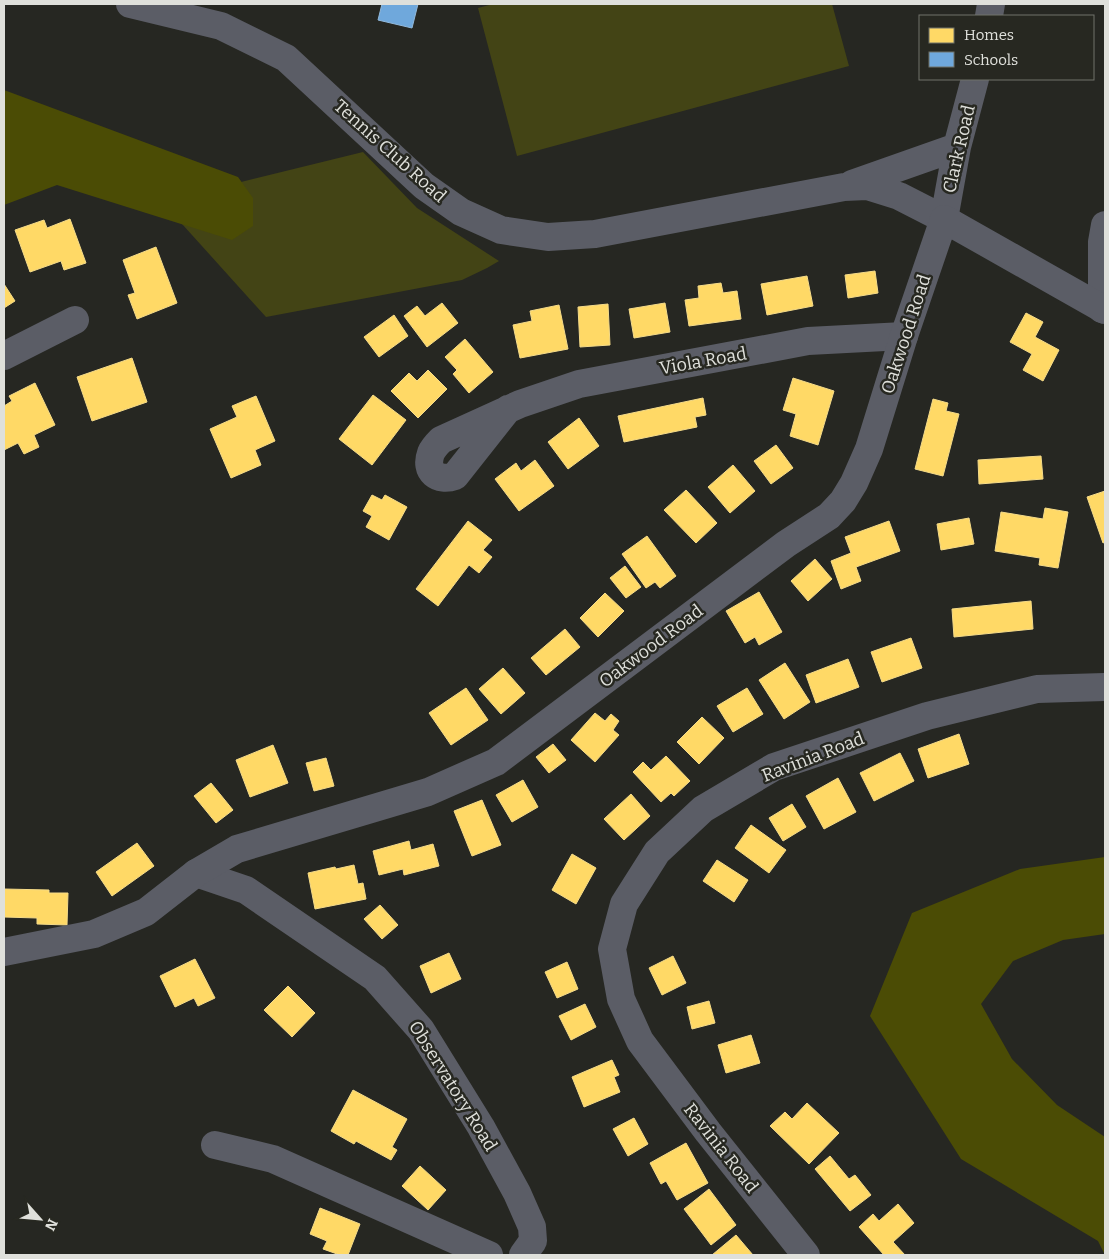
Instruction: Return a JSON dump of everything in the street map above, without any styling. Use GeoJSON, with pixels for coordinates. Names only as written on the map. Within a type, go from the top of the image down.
{"type":"FeatureCollection","features":[{"type":"Feature","properties":{"kind":"street","name":"Tennis Club Road"},"geometry":{"type":"LineString","coordinates":[[130,4],[222,26],[286,58],[424,186],[461,212],[502,230],[548,237],[595,234],[844,187],[867,186],[899,196],[944,219]]}},
{"type":"Feature","properties":{"kind":"street","name":"Clark Road"},"geometry":{"type":"LineString","coordinates":[[944,219],[957,147],[975,80]]}},
{"type":"Feature","properties":{"kind":"street","name":"Tennis Club Road"},"geometry":{"type":"LineString","coordinates":[[844,187],[957,147]]}},
{"type":"Feature","properties":{"kind":"street"},"geometry":{"type":"LineString","coordinates":[[944,219],[1104,309]]}},
{"type":"Feature","properties":{"kind":"street","name":"Oakwood Road"},"geometry":{"type":"LineString","coordinates":[[4,952],[94,934],[146,912],[196,872],[236,849],[428,792],[496,762],[786,544],[829,516],[854,484],[870,449],[904,336],[944,219]]}},
{"type":"Feature","properties":{"kind":"street"},"geometry":{"type":"LineString","coordinates":[[1104,309],[1102,242],[1105,224]]}},
{"type":"Feature","properties":{"kind":"street"},"geometry":{"type":"LineString","coordinates":[[4,356],[75,320]]}},
{"type":"Feature","properties":{"kind":"street","name":"Viola Road"},"geometry":{"type":"LineString","coordinates":[[508,409],[579,384],[808,342],[904,336]]}},
{"type":"Feature","properties":{"kind":"street","name":"Ravinia Road"},"geometry":{"type":"LineString","coordinates":[[806,1255],[708,1132],[640,1041],[621,999],[612,949],[624,904],[657,852],[704,809],[774,767],[927,716],[1037,689],[1105,687]]}},
{"type":"Feature","properties":{"kind":"street","name":"Observatory Road"},"geometry":{"type":"LineString","coordinates":[[196,872],[246,890],[375,978],[421,1030],[481,1127],[517,1192],[532,1227],[533,1241],[523,1255]]}},
{"type":"Feature","properties":{"kind":"street"},"geometry":{"type":"LineString","coordinates":[[215,1145],[273,1159],[489,1255]]}},
{"type":"Feature","properties":{"kind":"shaded area"},"geometry":{"type":"Polygon","coordinates":[[[493,4],[832,4],[849,66],[517,156],[478,8],[493,4]]]}},
{"type":"Feature","properties":{"kind":"shaded area"},"geometry":{"type":"Polygon","coordinates":[[[4,90],[238,177],[253,198],[253,226],[232,240],[57,185],[4,205],[4,90]]]}},
{"type":"Feature","properties":{"kind":"shaded area"},"geometry":{"type":"Polygon","coordinates":[[[363,152],[417,208],[499,261],[462,280],[266,317],[164,204],[221,187],[363,152]]]}},
{"type":"Feature","properties":{"kind":"shaded area"},"geometry":{"type":"Polygon","coordinates":[[[1105,857],[1105,934],[1063,940],[1013,961],[981,1004],[1012,1059],[1057,1105],[1105,1137],[1105,1255],[1098,1241],[961,1159],[870,1016],[912,913],[1020,869],[1105,857]]]}},
{"type":"Feature","properties":{"kind":"building: Homes"},"geometry":{"type":"Polygon","coordinates":[[[70,219],[86,263],[64,270],[61,261],[30,272],[15,230],[44,220],[47,228],[70,219]]]}},
{"type":"Feature","properties":{"kind":"building: Homes"},"geometry":{"type":"Polygon","coordinates":[[[156,247],[177,303],[137,319],[128,295],[135,293],[123,260],[156,247]]]}},
{"type":"Feature","properties":{"kind":"building: Homes"},"geometry":{"type":"Polygon","coordinates":[[[875,271],[878,293],[848,298],[845,275],[875,271]]]}},
{"type":"Feature","properties":{"kind":"building: Homes"},"geometry":{"type":"Polygon","coordinates":[[[807,276],[813,306],[767,315],[761,284],[807,276]]]}},
{"type":"Feature","properties":{"kind":"building: Homes"},"geometry":{"type":"Polygon","coordinates":[[[721,283],[723,293],[737,291],[741,319],[689,326],[685,300],[699,298],[698,286],[721,283]]]}},
{"type":"Feature","properties":{"kind":"building: Homes"},"geometry":{"type":"Polygon","coordinates":[[[4,284],[15,301],[4,308],[4,284]]]}},
{"type":"Feature","properties":{"kind":"building: Homes"},"geometry":{"type":"Polygon","coordinates":[[[442,303],[458,323],[427,347],[404,316],[417,306],[425,316],[442,303]]]}},
{"type":"Feature","properties":{"kind":"building: Homes"},"geometry":{"type":"Polygon","coordinates":[[[665,303],[670,332],[634,338],[629,309],[665,303]]]}},
{"type":"Feature","properties":{"kind":"building: Homes"},"geometry":{"type":"Polygon","coordinates":[[[608,304],[610,345],[580,347],[578,307],[608,304]]]}},
{"type":"Feature","properties":{"kind":"building: Homes"},"geometry":{"type":"Polygon","coordinates":[[[559,305],[568,349],[520,358],[513,325],[532,321],[530,311],[559,305]]]}},
{"type":"Feature","properties":{"kind":"building: Homes"},"geometry":{"type":"Polygon","coordinates":[[[1026,313],[1043,322],[1035,337],[1059,350],[1043,381],[1023,370],[1032,354],[1010,342],[1026,313]]]}},
{"type":"Feature","properties":{"kind":"building: Homes"},"geometry":{"type":"Polygon","coordinates":[[[394,315],[408,336],[379,357],[364,337],[394,315]]]}},
{"type":"Feature","properties":{"kind":"building: Homes"},"geometry":{"type":"Polygon","coordinates":[[[465,339],[493,372],[469,393],[453,374],[457,370],[445,357],[465,339]]]}},
{"type":"Feature","properties":{"kind":"building: Homes"},"geometry":{"type":"Polygon","coordinates":[[[132,358],[147,402],[92,421],[77,377],[132,358]]]}},
{"type":"Feature","properties":{"kind":"building: Homes"},"geometry":{"type":"Polygon","coordinates":[[[428,370],[447,389],[418,418],[391,391],[409,373],[417,381],[428,370]]]}},
{"type":"Feature","properties":{"kind":"building: Homes"},"geometry":{"type":"Polygon","coordinates":[[[793,378],[834,391],[818,445],[790,436],[796,414],[783,410],[793,378]]]}},
{"type":"Feature","properties":{"kind":"building: Homes"},"geometry":{"type":"Polygon","coordinates":[[[35,383],[55,425],[34,435],[39,447],[24,454],[18,443],[4,450],[4,406],[12,401],[9,396],[35,383]]]}},
{"type":"Feature","properties":{"kind":"building: Homes"},"geometry":{"type":"Polygon","coordinates":[[[373,395],[406,420],[372,465],[339,439],[373,395]]]}},
{"type":"Feature","properties":{"kind":"building: Homes"},"geometry":{"type":"Polygon","coordinates":[[[256,396],[275,441],[255,450],[261,465],[231,478],[210,429],[237,417],[232,406],[256,396]]]}},
{"type":"Feature","properties":{"kind":"building: Homes"},"geometry":{"type":"Polygon","coordinates":[[[703,398],[706,415],[695,417],[697,427],[624,442],[618,416],[703,398]]]}},
{"type":"Feature","properties":{"kind":"building: Homes"},"geometry":{"type":"Polygon","coordinates":[[[933,399],[948,403],[946,411],[959,414],[943,476],[915,469],[933,399]]]}},
{"type":"Feature","properties":{"kind":"building: Homes"},"geometry":{"type":"Polygon","coordinates":[[[579,418],[599,446],[568,469],[548,442],[579,418]]]}},
{"type":"Feature","properties":{"kind":"building: Homes"},"geometry":{"type":"Polygon","coordinates":[[[776,445],[793,468],[771,484],[754,461],[776,445]]]}},
{"type":"Feature","properties":{"kind":"building: Homes"},"geometry":{"type":"Polygon","coordinates":[[[1041,456],[1043,479],[979,484],[978,460],[1041,456]]]}},
{"type":"Feature","properties":{"kind":"building: Homes"},"geometry":{"type":"Polygon","coordinates":[[[535,460],[554,486],[519,511],[495,479],[516,463],[521,471],[535,460]]]}},
{"type":"Feature","properties":{"kind":"building: Homes"},"geometry":{"type":"Polygon","coordinates":[[[733,465],[755,491],[730,513],[708,487],[733,465]]]}},
{"type":"Feature","properties":{"kind":"building: Homes"},"geometry":{"type":"Polygon","coordinates":[[[686,490],[717,523],[696,543],[664,510],[686,490]]]}},
{"type":"Feature","properties":{"kind":"building: Homes"},"geometry":{"type":"Polygon","coordinates":[[[1105,491],[1105,542],[1103,543],[1087,497],[1105,491]]]}},
{"type":"Feature","properties":{"kind":"building: Homes"},"geometry":{"type":"Polygon","coordinates":[[[372,495],[382,500],[385,495],[407,507],[389,540],[366,527],[372,516],[363,511],[372,495]]]}},
{"type":"Feature","properties":{"kind":"building: Homes"},"geometry":{"type":"Polygon","coordinates":[[[1045,508],[1068,512],[1058,568],[1039,565],[1040,558],[995,551],[1001,512],[1043,519],[1045,508]]]}},
{"type":"Feature","properties":{"kind":"building: Homes"},"geometry":{"type":"Polygon","coordinates":[[[969,518],[974,544],[941,550],[937,524],[969,518]]]}},
{"type":"Feature","properties":{"kind":"building: Homes"},"geometry":{"type":"Polygon","coordinates":[[[468,521],[492,540],[483,550],[492,557],[479,573],[469,565],[438,606],[416,589],[468,521]]]}},
{"type":"Feature","properties":{"kind":"building: Homes"},"geometry":{"type":"Polygon","coordinates":[[[889,521],[900,551],[856,567],[861,581],[841,589],[831,561],[851,553],[845,537],[889,521]]]}},
{"type":"Feature","properties":{"kind":"building: Homes"},"geometry":{"type":"Polygon","coordinates":[[[647,536],[676,576],[660,588],[655,582],[646,588],[622,554],[647,536]]]}},
{"type":"Feature","properties":{"kind":"building: Homes"},"geometry":{"type":"Polygon","coordinates":[[[815,559],[832,579],[808,601],[791,581],[815,559]]]}},
{"type":"Feature","properties":{"kind":"building: Homes"},"geometry":{"type":"Polygon","coordinates":[[[625,566],[641,587],[626,598],[610,578],[625,566]]]}},
{"type":"Feature","properties":{"kind":"building: Homes"},"geometry":{"type":"Polygon","coordinates":[[[759,592],[782,632],[759,645],[755,637],[745,643],[726,611],[759,592]]]}},
{"type":"Feature","properties":{"kind":"building: Homes"},"geometry":{"type":"Polygon","coordinates":[[[605,593],[624,611],[598,637],[580,618],[605,593]]]}},
{"type":"Feature","properties":{"kind":"building: Homes"},"geometry":{"type":"Polygon","coordinates":[[[1031,601],[1033,629],[954,637],[952,609],[1031,601]]]}},
{"type":"Feature","properties":{"kind":"building: Homes"},"geometry":{"type":"Polygon","coordinates":[[[565,629],[580,647],[546,675],[531,658],[565,629]]]}},
{"type":"Feature","properties":{"kind":"building: Homes"},"geometry":{"type":"Polygon","coordinates":[[[911,638],[922,668],[882,682],[871,652],[911,638]]]}},
{"type":"Feature","properties":{"kind":"building: Homes"},"geometry":{"type":"Polygon","coordinates":[[[848,659],[859,687],[816,703],[806,675],[848,659]]]}},
{"type":"Feature","properties":{"kind":"building: Homes"},"geometry":{"type":"Polygon","coordinates":[[[785,663],[810,702],[784,719],[759,680],[785,663]]]}},
{"type":"Feature","properties":{"kind":"building: Homes"},"geometry":{"type":"Polygon","coordinates":[[[503,668],[525,693],[501,714],[479,689],[503,668]]]}},
{"type":"Feature","properties":{"kind":"building: Homes"},"geometry":{"type":"Polygon","coordinates":[[[466,688],[488,720],[451,745],[429,713],[466,688]]]}},
{"type":"Feature","properties":{"kind":"building: Homes"},"geometry":{"type":"Polygon","coordinates":[[[747,688],[763,714],[733,732],[717,706],[747,688]]]}},
{"type":"Feature","properties":{"kind":"building: Homes"},"geometry":{"type":"Polygon","coordinates":[[[595,713],[605,721],[611,714],[619,721],[613,730],[619,735],[595,762],[571,740],[595,713]]]}},
{"type":"Feature","properties":{"kind":"building: Homes"},"geometry":{"type":"Polygon","coordinates":[[[702,717],[724,738],[699,764],[677,742],[702,717]]]}},
{"type":"Feature","properties":{"kind":"building: Homes"},"geometry":{"type":"Polygon","coordinates":[[[959,734],[969,764],[928,778],[918,749],[959,734]]]}},
{"type":"Feature","properties":{"kind":"building: Homes"},"geometry":{"type":"Polygon","coordinates":[[[553,744],[566,760],[549,773],[536,757],[553,744]]]}},
{"type":"Feature","properties":{"kind":"building: Homes"},"geometry":{"type":"Polygon","coordinates":[[[273,745],[288,783],[250,797],[236,760],[273,745]]]}},
{"type":"Feature","properties":{"kind":"building: Homes"},"geometry":{"type":"Polygon","coordinates":[[[900,753],[914,781],[874,801],[860,773],[900,753]]]}},
{"type":"Feature","properties":{"kind":"building: Homes"},"geometry":{"type":"Polygon","coordinates":[[[666,756],[690,781],[674,796],[671,793],[661,802],[633,772],[643,762],[651,770],[666,756]]]}},
{"type":"Feature","properties":{"kind":"building: Homes"},"geometry":{"type":"Polygon","coordinates":[[[326,758],[334,786],[314,791],[306,763],[326,758]]]}},
{"type":"Feature","properties":{"kind":"building: Homes"},"geometry":{"type":"Polygon","coordinates":[[[838,778],[856,812],[824,829],[806,796],[838,778]]]}},
{"type":"Feature","properties":{"kind":"building: Homes"},"geometry":{"type":"Polygon","coordinates":[[[523,780],[538,807],[512,822],[496,795],[523,780]]]}},
{"type":"Feature","properties":{"kind":"building: Homes"},"geometry":{"type":"Polygon","coordinates":[[[211,783],[233,810],[216,823],[194,796],[211,783]]]}},
{"type":"Feature","properties":{"kind":"building: Homes"},"geometry":{"type":"Polygon","coordinates":[[[631,794],[650,816],[624,840],[604,819],[631,794]]]}},
{"type":"Feature","properties":{"kind":"building: Homes"},"geometry":{"type":"Polygon","coordinates":[[[482,800],[501,845],[472,856],[454,811],[482,800]]]}},
{"type":"Feature","properties":{"kind":"building: Homes"},"geometry":{"type":"Polygon","coordinates":[[[792,804],[806,827],[783,841],[769,818],[792,804]]]}},
{"type":"Feature","properties":{"kind":"building: Homes"},"geometry":{"type":"Polygon","coordinates":[[[751,825],[786,850],[769,873],[735,848],[751,825]]]}},
{"type":"Feature","properties":{"kind":"building: Homes"},"geometry":{"type":"Polygon","coordinates":[[[409,841],[411,850],[433,844],[439,866],[404,875],[403,869],[379,875],[373,851],[409,841]]]}},
{"type":"Feature","properties":{"kind":"building: Homes"},"geometry":{"type":"Polygon","coordinates":[[[137,843],[154,866],[112,896],[96,872],[137,843]]]}},
{"type":"Feature","properties":{"kind":"building: Homes"},"geometry":{"type":"Polygon","coordinates":[[[572,854],[596,868],[576,904],[552,890],[572,854]]]}},
{"type":"Feature","properties":{"kind":"building: Homes"},"geometry":{"type":"Polygon","coordinates":[[[717,860],[748,880],[734,902],[703,881],[717,860]]]}},
{"type":"Feature","properties":{"kind":"building: Homes"},"geometry":{"type":"Polygon","coordinates":[[[354,865],[358,884],[363,883],[366,899],[315,909],[308,873],[354,865]]]}},
{"type":"Feature","properties":{"kind":"building: Homes"},"geometry":{"type":"Polygon","coordinates":[[[4,889],[49,890],[49,893],[68,893],[67,925],[37,924],[37,918],[4,917],[4,889]]]}},
{"type":"Feature","properties":{"kind":"building: Homes"},"geometry":{"type":"Polygon","coordinates":[[[380,905],[398,925],[382,939],[364,919],[380,905]]]}},
{"type":"Feature","properties":{"kind":"building: Homes"},"geometry":{"type":"Polygon","coordinates":[[[449,953],[461,979],[431,993],[420,966],[449,953]]]}},
{"type":"Feature","properties":{"kind":"building: Homes"},"geometry":{"type":"Polygon","coordinates":[[[673,956],[686,983],[662,995],[649,968],[673,956]]]}},
{"type":"Feature","properties":{"kind":"building: Homes"},"geometry":{"type":"Polygon","coordinates":[[[195,959],[215,998],[198,1006],[194,998],[175,1007],[160,976],[195,959]]]}},
{"type":"Feature","properties":{"kind":"building: Homes"},"geometry":{"type":"Polygon","coordinates":[[[567,962],[578,989],[557,998],[545,972],[567,962]]]}},
{"type":"Feature","properties":{"kind":"building: Homes"},"geometry":{"type":"Polygon","coordinates":[[[288,986],[315,1013],[292,1037],[264,1010],[288,986]]]}},
{"type":"Feature","properties":{"kind":"building: Homes"},"geometry":{"type":"Polygon","coordinates":[[[709,1001],[715,1023],[692,1029],[687,1007],[709,1001]]]}},
{"type":"Feature","properties":{"kind":"building: Homes"},"geometry":{"type":"Polygon","coordinates":[[[585,1004],[596,1027],[571,1040],[559,1016],[585,1004]]]}},
{"type":"Feature","properties":{"kind":"building: Homes"},"geometry":{"type":"Polygon","coordinates":[[[751,1035],[760,1063],[726,1073],[718,1045],[751,1035]]]}},
{"type":"Feature","properties":{"kind":"building: Homes"},"geometry":{"type":"Polygon","coordinates":[[[612,1060],[619,1075],[614,1077],[620,1092],[584,1107],[572,1077],[612,1060]]]}},
{"type":"Feature","properties":{"kind":"building: Homes"},"geometry":{"type":"Polygon","coordinates":[[[353,1090],[407,1119],[392,1147],[397,1150],[391,1160],[356,1141],[354,1144],[331,1131],[353,1090]]]}},
{"type":"Feature","properties":{"kind":"building: Homes"},"geometry":{"type":"Polygon","coordinates":[[[807,1103],[839,1133],[809,1164],[770,1126],[785,1112],[792,1119],[807,1103]]]}},
{"type":"Feature","properties":{"kind":"building: Homes"},"geometry":{"type":"Polygon","coordinates":[[[634,1118],[648,1144],[628,1156],[613,1129],[634,1118]]]}},
{"type":"Feature","properties":{"kind":"building: Homes"},"geometry":{"type":"Polygon","coordinates":[[[686,1143],[708,1183],[677,1200],[666,1181],[661,1184],[650,1163],[686,1143]]]}},
{"type":"Feature","properties":{"kind":"building: Homes"},"geometry":{"type":"Polygon","coordinates":[[[830,1156],[849,1179],[855,1175],[871,1195],[850,1211],[815,1169],[830,1156]]]}},
{"type":"Feature","properties":{"kind":"building: Homes"},"geometry":{"type":"Polygon","coordinates":[[[420,1166],[446,1190],[428,1210],[402,1186],[420,1166]]]}},
{"type":"Feature","properties":{"kind":"building: Homes"},"geometry":{"type":"Polygon","coordinates":[[[709,1189],[736,1225],[711,1245],[684,1209],[709,1189]]]}},
{"type":"Feature","properties":{"kind":"building: Homes"},"geometry":{"type":"Polygon","coordinates":[[[898,1204],[914,1223],[893,1242],[905,1255],[884,1255],[859,1227],[873,1214],[879,1221],[898,1204]]]}},
{"type":"Feature","properties":{"kind":"building: Homes"},"geometry":{"type":"Polygon","coordinates":[[[320,1208],[360,1224],[348,1255],[340,1255],[323,1249],[327,1241],[310,1234],[320,1208]]]}},
{"type":"Feature","properties":{"kind":"building: Homes"},"geometry":{"type":"Polygon","coordinates":[[[736,1235],[753,1255],[712,1255],[736,1235]]]}},
{"type":"Feature","properties":{"kind":"building: Schools"},"geometry":{"type":"Polygon","coordinates":[[[382,4],[418,4],[412,28],[378,20],[382,4]]]}}]}
